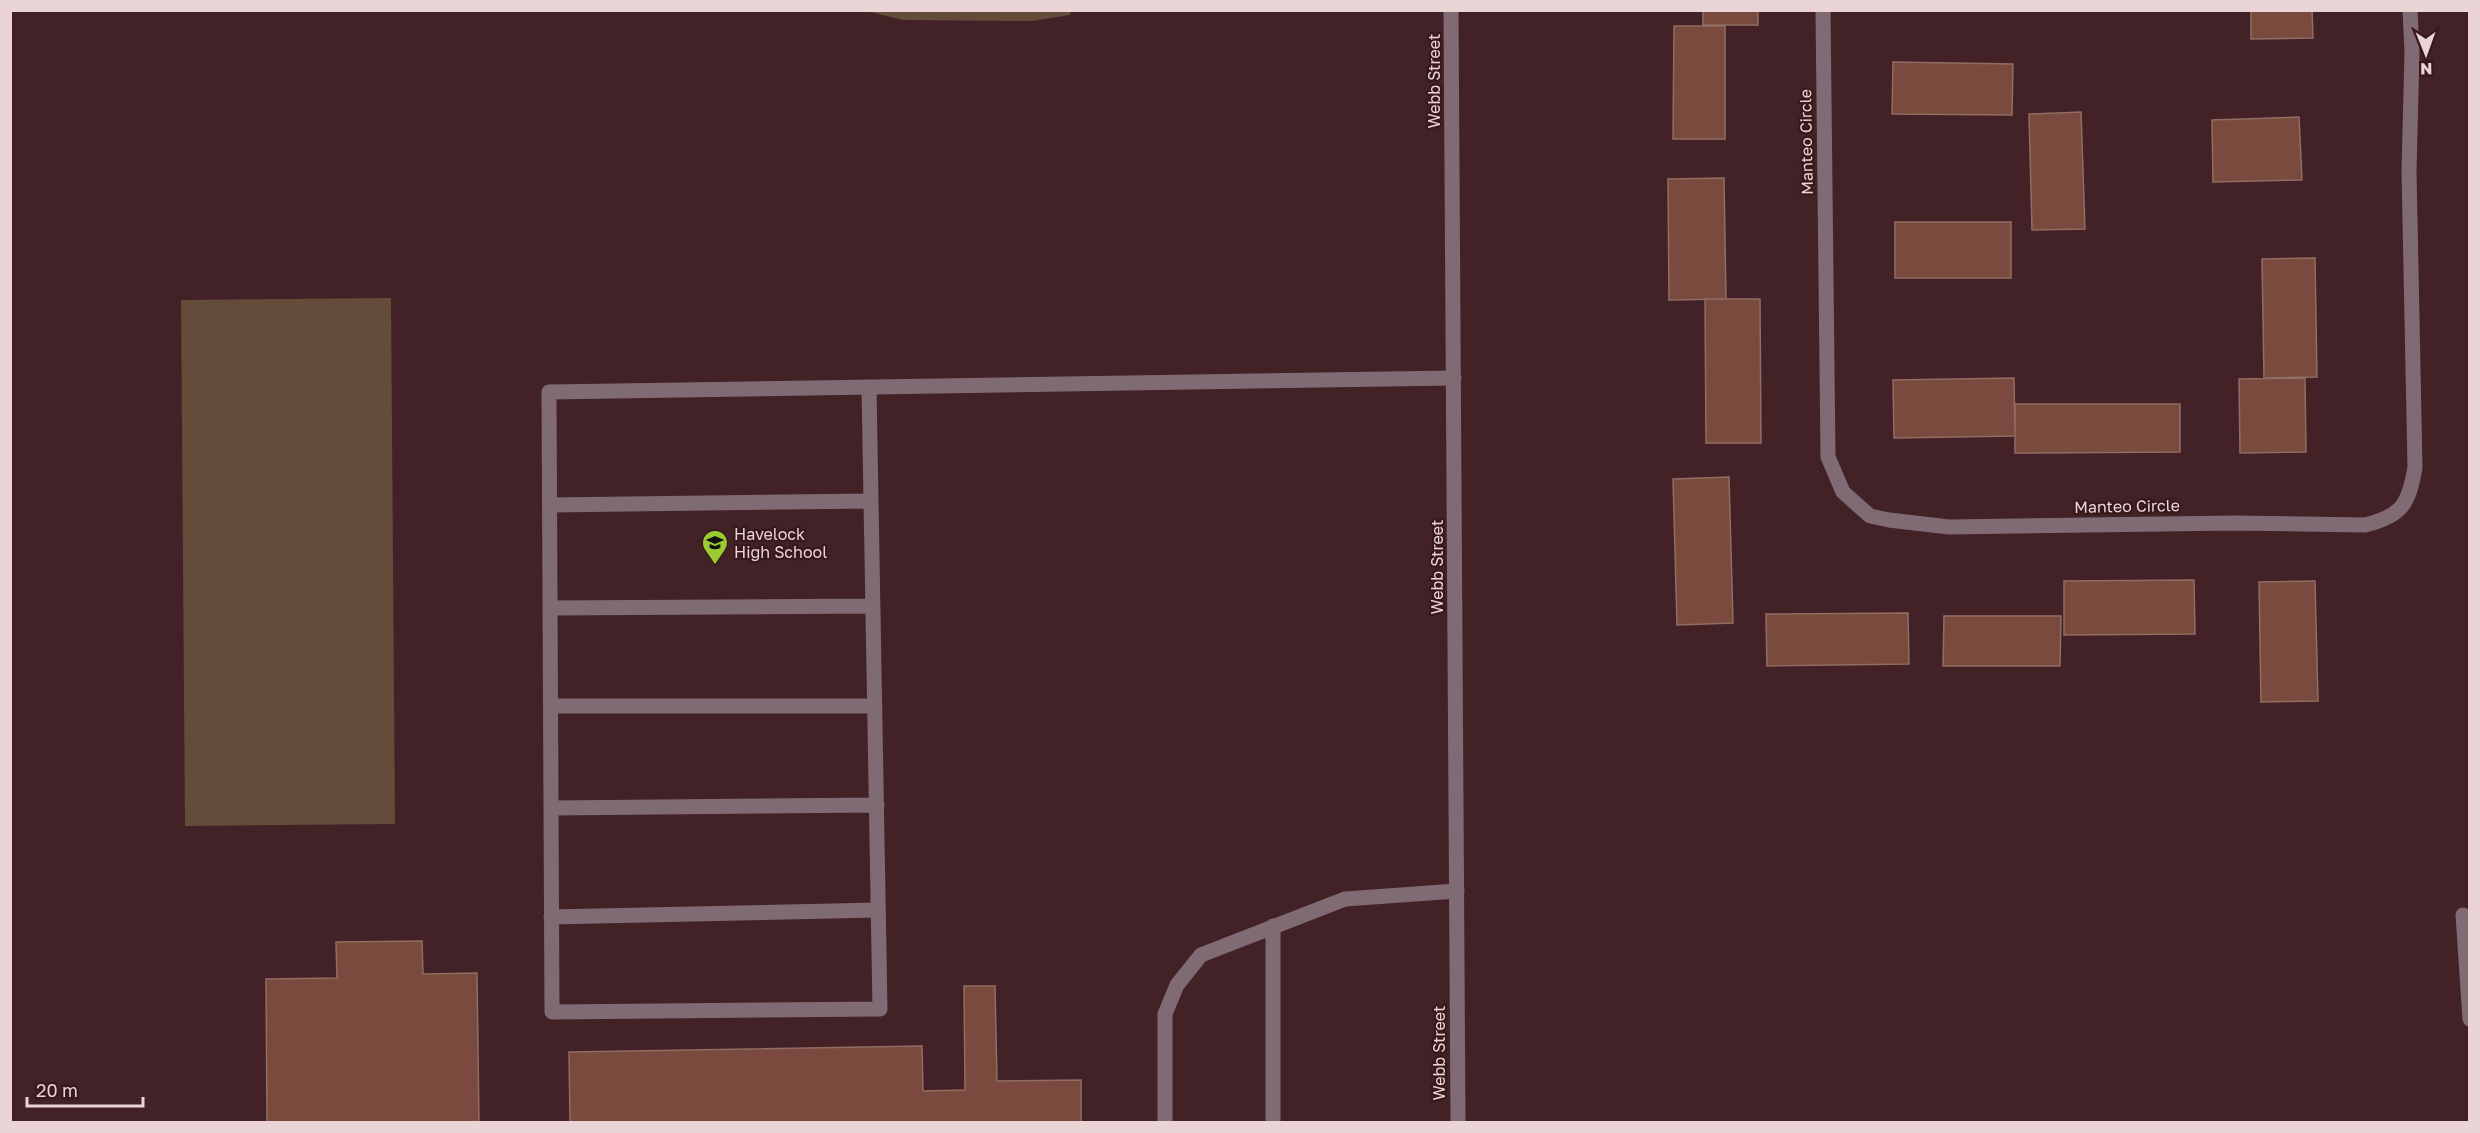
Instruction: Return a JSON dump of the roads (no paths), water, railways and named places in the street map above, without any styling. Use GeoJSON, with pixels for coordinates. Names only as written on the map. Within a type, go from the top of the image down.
{"type":"FeatureCollection","features":[{"type":"Feature","properties":{"kind":"street","name":"Webb Street"},"geometry":{"type":"LineString","coordinates":[[1451,10],[1458,1122]]}},
{"type":"Feature","properties":{"kind":"street","name":"Manteo Circle"},"geometry":{"type":"LineString","coordinates":[[1823,10],[1828,457],[1843,492],[1870,516],[1949,527],[2235,523],[2365,525],[2386,520],[2402,508],[2411,489],[2415,467],[2409,171],[2412,53],[2410,10]]}},
{"type":"Feature","properties":{"kind":"street"},"geometry":{"type":"LineString","coordinates":[[869,387],[880,1009],[552,1012],[549,392],[869,387],[1454,378]]}},
{"type":"Feature","properties":{"kind":"street"},"geometry":{"type":"LineString","coordinates":[[550,505],[871,501]]}},
{"type":"Feature","properties":{"kind":"street"},"geometry":{"type":"LineString","coordinates":[[550,608],[873,606]]}},
{"type":"Feature","properties":{"kind":"street"},"geometry":{"type":"LineString","coordinates":[[550,706],[875,706]]}},
{"type":"Feature","properties":{"kind":"street"},"geometry":{"type":"LineString","coordinates":[[551,808],[876,805]]}},
{"type":"Feature","properties":{"kind":"street"},"geometry":{"type":"LineString","coordinates":[[1165,1122],[1165,1014],[1177,985],[1201,955],[1345,899],[1457,891]]}},
{"type":"Feature","properties":{"kind":"street"},"geometry":{"type":"LineString","coordinates":[[551,917],[878,910]]}},
{"type":"Feature","properties":{"kind":"street"},"geometry":{"type":"LineString","coordinates":[[2463,915],[2469,1019]]}},
{"type":"Feature","properties":{"kind":"street"},"geometry":{"type":"LineString","coordinates":[[1273,926],[1273,1122]]}},
{"type":"Feature","properties":{"kind":"place","name":"Havelock High School"},"geometry":{"type":"Point","coordinates":[715,566]}}]}
